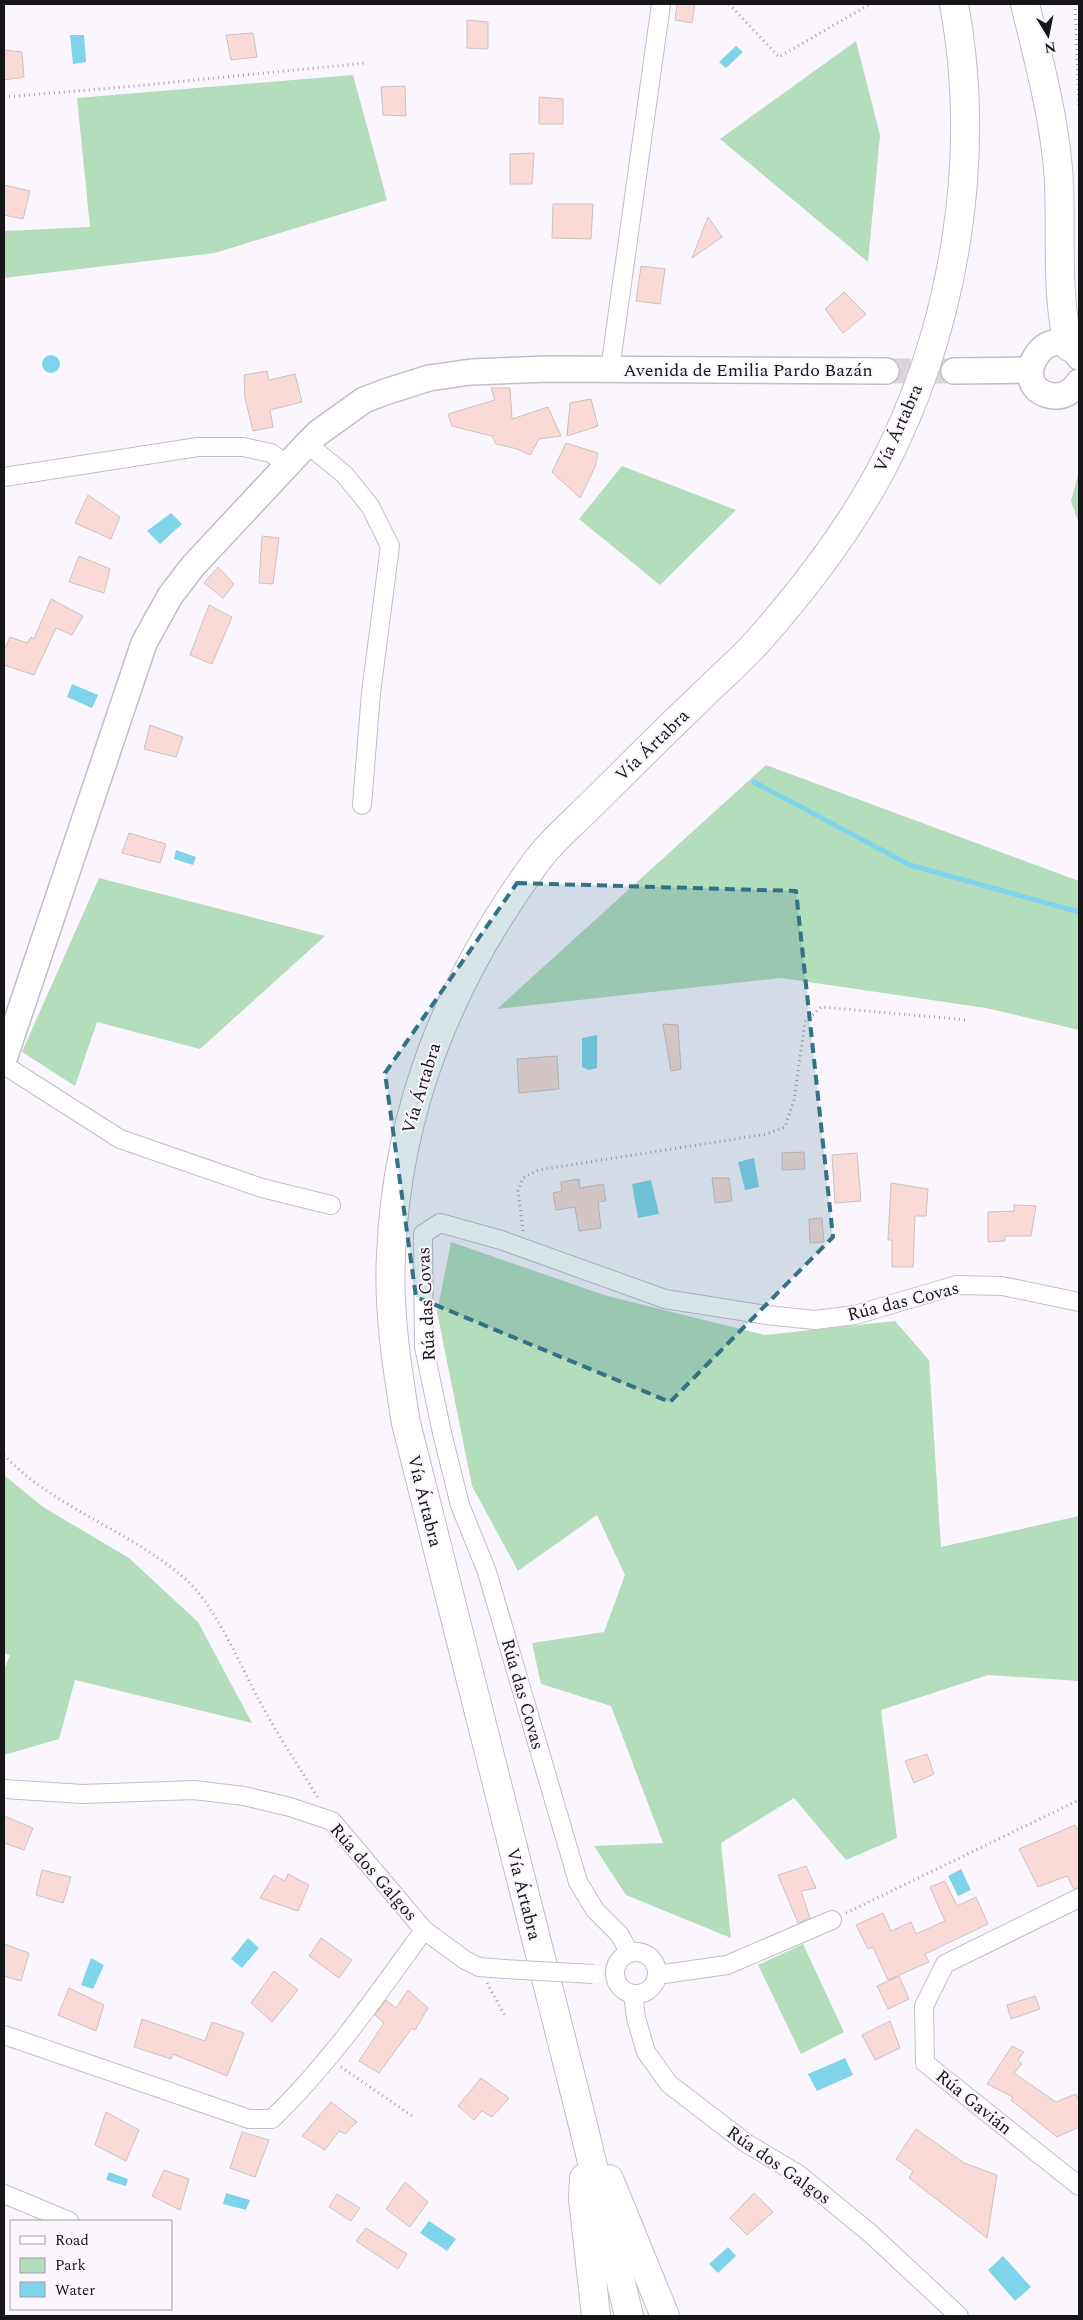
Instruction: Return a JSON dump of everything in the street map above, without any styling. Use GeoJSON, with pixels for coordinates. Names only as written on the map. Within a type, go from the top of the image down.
{"type":"FeatureCollection","features":[{"type":"Feature","properties":{"kind":"highway","name":"Vía Ártabra"},"geometry":{"type":"LineString","coordinates":[[629,2316],[584,2129],[406,1423],[394,1348],[390,1257],[399,1164],[418,1087],[440,1030],[480,946],[538,858],[756,643],[829,555],[880,471],[930,352],[949,281],[964,186],[966,119],[959,30],[954,4]]}},
{"type":"Feature","properties":{"kind":"highway"},"geometry":{"type":"LineString","coordinates":[[1025,4],[1047,92],[1058,168],[1060,301],[1074,352]]}},
{"type":"Feature","properties":{"kind":"highway"},"geometry":{"type":"LineString","coordinates":[[584,2129],[583,2199],[596,2316]]}},
{"type":"Feature","properties":{"kind":"highway"},"geometry":{"type":"LineString","coordinates":[[584,2129],[620,2202],[665,2316]]}},
{"type":"Feature","properties":{"kind":"street"},"geometry":{"type":"LineString","coordinates":[[610,370],[661,4]]}},
{"type":"Feature","properties":{"kind":"street"},"geometry":{"type":"LineString","coordinates":[[1074,352],[1051,344],[1043,347],[1036,353],[1030,370],[1035,386],[1049,395],[1065,394],[1079,382]]}},
{"type":"Feature","properties":{"kind":"street","name":"Avenida de Emilia Pardo Bazán"},"geometry":{"type":"LineString","coordinates":[[4,1059],[144,643],[170,596],[193,566],[318,433],[364,400],[429,378],[472,372],[549,369],[886,371]]}},
{"type":"Feature","properties":{"kind":"street"},"geometry":{"type":"LineString","coordinates":[[954,371],[1030,370]]}},
{"type":"Feature","properties":{"kind":"street"},"geometry":{"type":"LineString","coordinates":[[307,444],[344,474],[370,506],[390,546],[371,692],[362,805]]}},
{"type":"Feature","properties":{"kind":"street"},"geometry":{"type":"LineString","coordinates":[[4,477],[198,447],[243,447],[271,453],[287,466]]}},
{"type":"Feature","properties":{"kind":"street"},"geometry":{"type":"LineString","coordinates":[[4,1065],[120,1139],[262,1188],[331,1205]]}},
{"type":"Feature","properties":{"kind":"street","name":"Rúa das Covas"},"geometry":{"type":"LineString","coordinates":[[630,1953],[619,1934],[595,1910],[578,1882],[487,1572],[460,1505],[442,1433],[424,1347],[423,1234],[440,1223],[525,1248],[665,1300],[815,1320],[855,1315],[957,1285],[1002,1286],[1079,1302]]}},
{"type":"Feature","properties":{"kind":"street","name":"Rúa dos Galgos"},"geometry":{"type":"LineString","coordinates":[[4,1789],[83,1794],[194,1790],[244,1796],[290,1807],[332,1821],[424,1930],[465,1960],[479,1967],[615,1976]]}},
{"type":"Feature","properties":{"kind":"street","name":"Rúa Gavián"},"geometry":{"type":"LineString","coordinates":[[1079,1898],[945,1964],[924,2006],[926,2063],[1079,2186]]}},
{"type":"Feature","properties":{"kind":"street"},"geometry":{"type":"LineString","coordinates":[[657,1975],[727,1965],[832,1920]]}},
{"type":"Feature","properties":{"kind":"street"},"geometry":{"type":"LineString","coordinates":[[4,2035],[249,2119],[272,2118],[291,2101],[367,2008],[424,1930]]}},
{"type":"Feature","properties":{"kind":"street"},"geometry":{"type":"LineString","coordinates":[[637,1952],[649,1957],[656,1968],[657,1975],[655,1982],[649,1990],[633,1994],[621,1989],[615,1976],[618,1964],[630,1953],[637,1952]]}},
{"type":"Feature","properties":{"kind":"street","name":"Rúa dos Galgos"},"geometry":{"type":"LineString","coordinates":[[633,1994],[636,2018],[646,2052],[669,2084],[746,2143],[798,2174],[871,2234],[959,2316]]}},
{"type":"Feature","properties":{"kind":"street"},"geometry":{"type":"LineString","coordinates":[[4,2194],[67,2220]]}},
{"type":"Feature","properties":{"kind":"path"},"geometry":{"type":"LineString","coordinates":[[729,4],[779,57],[870,4]]}},
{"type":"Feature","properties":{"kind":"path"},"geometry":{"type":"LineString","coordinates":[[1075,4],[1079,107]]}},
{"type":"Feature","properties":{"kind":"path"},"geometry":{"type":"LineString","coordinates":[[4,96],[125,87],[365,63]]}},
{"type":"Feature","properties":{"kind":"path"},"geometry":{"type":"LineString","coordinates":[[525,1248],[518,1191],[523,1178],[538,1170],[767,1134],[785,1127],[794,1100],[805,1022],[820,1007],[968,1020]]}},
{"type":"Feature","properties":{"kind":"path"},"geometry":{"type":"LineString","coordinates":[[4,1455],[28,1478],[158,1557],[184,1577],[208,1606],[273,1726],[332,1821]]}},
{"type":"Feature","properties":{"kind":"path"},"geometry":{"type":"LineString","coordinates":[[832,1920],[1079,1800]]}},
{"type":"Feature","properties":{"kind":"path"},"geometry":{"type":"LineString","coordinates":[[479,1967],[506,2016]]}},
{"type":"Feature","properties":{"kind":"path"},"geometry":{"type":"LineString","coordinates":[[327,2057],[415,2118]]}},
{"type":"Feature","properties":{"kind":"highlighted area"},"geometry":{"type":"Polygon","coordinates":[[[517,883],[796,891],[833,1237],[670,1402],[416,1297],[385,1073],[517,883]]]}},
{"type":"Feature","properties":{"kind":"green space"},"geometry":{"type":"Polygon","coordinates":[[[856,41],[880,135],[868,262],[720,139],[856,41]]]}},
{"type":"Feature","properties":{"kind":"green space"},"geometry":{"type":"Polygon","coordinates":[[[353,75],[387,200],[215,253],[4,278],[4,231],[90,227],[77,98],[353,75]]]}},
{"type":"Feature","properties":{"kind":"green space"},"geometry":{"type":"Polygon","coordinates":[[[622,466],[736,510],[660,585],[579,519],[622,466]]]}},
{"type":"Feature","properties":{"kind":"green space"},"geometry":{"type":"Polygon","coordinates":[[[1079,471],[1079,524],[1071,501],[1079,471]]]}},
{"type":"Feature","properties":{"kind":"green space"},"geometry":{"type":"Polygon","coordinates":[[[766,765],[1079,881],[1079,1030],[986,1008],[781,978],[497,1009],[766,765]]]}},
{"type":"Feature","properties":{"kind":"green space"},"geometry":{"type":"Polygon","coordinates":[[[99,878],[325,936],[200,1049],[97,1022],[75,1086],[22,1052],[99,878]]]}},
{"type":"Feature","properties":{"kind":"green space"},"geometry":{"type":"Polygon","coordinates":[[[451,1242],[607,1296],[765,1335],[895,1321],[929,1360],[941,1547],[1079,1516],[1079,1681],[988,1675],[881,1710],[897,1838],[846,1860],[794,1798],[721,1843],[731,1938],[626,1895],[594,1846],[663,1843],[611,1706],[541,1684],[532,1643],[604,1632],[625,1575],[597,1515],[518,1571],[472,1486],[437,1312],[451,1242]]]}},
{"type":"Feature","properties":{"kind":"green space"},"geometry":{"type":"Polygon","coordinates":[[[4,1475],[43,1507],[129,1558],[198,1622],[252,1723],[75,1680],[59,1739],[4,1755],[4,1670],[10,1655],[4,1653],[4,1475]]]}},
{"type":"Feature","properties":{"kind":"green space"},"geometry":{"type":"Polygon","coordinates":[[[803,1944],[844,2032],[801,2054],[758,1965],[803,1944]]]}},
{"type":"Feature","properties":{"kind":"water"},"geometry":{"type":"Polygon","coordinates":[[[70,35],[84,35],[86,62],[73,64],[70,35]]]}},
{"type":"Feature","properties":{"kind":"water"},"geometry":{"type":"Polygon","coordinates":[[[736,46],[743,52],[726,68],[719,62],[736,46]]]}},
{"type":"Feature","properties":{"kind":"water"},"geometry":{"type":"Polygon","coordinates":[[[47,355],[55,355],[60,360],[58,371],[47,373],[42,368],[42,360],[47,355]]]}},
{"type":"Feature","properties":{"kind":"water"},"geometry":{"type":"Polygon","coordinates":[[[171,513],[182,524],[160,544],[147,531],[171,513]]]}},
{"type":"Feature","properties":{"kind":"water"},"geometry":{"type":"Polygon","coordinates":[[[72,684],[98,695],[92,708],[67,697],[72,684]]]}},
{"type":"Feature","properties":{"kind":"water"},"geometry":{"type":"Polygon","coordinates":[[[176,850],[196,857],[193,865],[174,859],[176,850]]]}},
{"type":"Feature","properties":{"kind":"water"},"geometry":{"type":"Polygon","coordinates":[[[597,1035],[597,1068],[589,1070],[582,1067],[582,1038],[597,1035]]]}},
{"type":"Feature","properties":{"kind":"water"},"geometry":{"type":"Polygon","coordinates":[[[754,1158],[759,1187],[745,1190],[738,1162],[754,1158]]]}},
{"type":"Feature","properties":{"kind":"water"},"geometry":{"type":"Polygon","coordinates":[[[651,1180],[659,1214],[638,1218],[632,1184],[651,1180]]]}},
{"type":"Feature","properties":{"kind":"water"},"geometry":{"type":"Polygon","coordinates":[[[961,1869],[971,1890],[958,1896],[948,1876],[961,1869]]]}},
{"type":"Feature","properties":{"kind":"water"},"geometry":{"type":"Polygon","coordinates":[[[248,1938],[259,1948],[242,1968],[231,1959],[248,1938]]]}},
{"type":"Feature","properties":{"kind":"water"},"geometry":{"type":"Polygon","coordinates":[[[91,1958],[104,1965],[93,1989],[81,1985],[91,1958]]]}},
{"type":"Feature","properties":{"kind":"water"},"geometry":{"type":"Polygon","coordinates":[[[845,2058],[853,2075],[817,2091],[808,2074],[845,2058]]]}},
{"type":"Feature","properties":{"kind":"water"},"geometry":{"type":"Polygon","coordinates":[[[109,2172],[128,2179],[126,2186],[106,2180],[109,2172]]]}},
{"type":"Feature","properties":{"kind":"water"},"geometry":{"type":"Polygon","coordinates":[[[226,2193],[250,2200],[246,2210],[223,2204],[226,2193]]]}},
{"type":"Feature","properties":{"kind":"water"},"geometry":{"type":"Polygon","coordinates":[[[429,2221],[456,2239],[447,2251],[420,2233],[429,2221]]]}},
{"type":"Feature","properties":{"kind":"water"},"geometry":{"type":"Polygon","coordinates":[[[728,2247],[736,2256],[718,2273],[709,2264],[728,2247]]]}},
{"type":"Feature","properties":{"kind":"water"},"geometry":{"type":"Polygon","coordinates":[[[1003,2256],[1031,2287],[1015,2301],[988,2270],[1003,2256]]]}},
{"type":"Feature","properties":{"kind":"building"},"geometry":{"type":"Polygon","coordinates":[[[677,4],[695,4],[692,23],[675,20],[677,4]]]}},
{"type":"Feature","properties":{"kind":"building"},"geometry":{"type":"Polygon","coordinates":[[[467,20],[488,22],[488,49],[467,48],[467,20]]]}},
{"type":"Feature","properties":{"kind":"building"},"geometry":{"type":"Polygon","coordinates":[[[253,33],[257,57],[231,60],[226,35],[253,33]]]}},
{"type":"Feature","properties":{"kind":"building"},"geometry":{"type":"Polygon","coordinates":[[[4,50],[22,52],[24,77],[4,80],[4,50]]]}},
{"type":"Feature","properties":{"kind":"building"},"geometry":{"type":"Polygon","coordinates":[[[405,86],[406,116],[383,115],[381,87],[405,86]]]}},
{"type":"Feature","properties":{"kind":"building"},"geometry":{"type":"Polygon","coordinates":[[[539,97],[563,99],[563,124],[539,124],[539,97]]]}},
{"type":"Feature","properties":{"kind":"building"},"geometry":{"type":"Polygon","coordinates":[[[534,153],[532,184],[510,184],[510,154],[534,153]]]}},
{"type":"Feature","properties":{"kind":"building"},"geometry":{"type":"Polygon","coordinates":[[[4,185],[30,191],[23,219],[4,215],[4,185]]]}},
{"type":"Feature","properties":{"kind":"building"},"geometry":{"type":"Polygon","coordinates":[[[553,204],[593,204],[591,239],[552,238],[553,204]]]}},
{"type":"Feature","properties":{"kind":"building"},"geometry":{"type":"Polygon","coordinates":[[[708,217],[722,237],[692,258],[708,217]]]}},
{"type":"Feature","properties":{"kind":"building"},"geometry":{"type":"Polygon","coordinates":[[[641,266],[665,269],[660,304],[636,301],[641,266]]]}},
{"type":"Feature","properties":{"kind":"building"},"geometry":{"type":"Polygon","coordinates":[[[844,292],[866,314],[843,333],[825,309],[844,292]]]}},
{"type":"Feature","properties":{"kind":"building"},"geometry":{"type":"Polygon","coordinates":[[[267,371],[269,380],[295,374],[302,402],[270,410],[273,427],[253,431],[245,398],[244,375],[267,371]]]}},
{"type":"Feature","properties":{"kind":"building"},"geometry":{"type":"Polygon","coordinates":[[[491,388],[510,388],[512,419],[548,407],[561,436],[539,439],[530,455],[517,449],[496,444],[492,436],[452,426],[448,414],[495,400],[491,388]]]}},
{"type":"Feature","properties":{"kind":"building"},"geometry":{"type":"Polygon","coordinates":[[[591,399],[598,426],[567,436],[570,403],[591,399]]]}},
{"type":"Feature","properties":{"kind":"building"},"geometry":{"type":"Polygon","coordinates":[[[566,443],[598,453],[595,467],[580,498],[552,472],[566,443]]]}},
{"type":"Feature","properties":{"kind":"building"},"geometry":{"type":"Polygon","coordinates":[[[88,495],[120,517],[111,539],[75,523],[88,495]]]}},
{"type":"Feature","properties":{"kind":"building"},"geometry":{"type":"Polygon","coordinates":[[[262,536],[279,538],[273,584],[259,583],[262,536]]]}},
{"type":"Feature","properties":{"kind":"building"},"geometry":{"type":"Polygon","coordinates":[[[79,556],[110,569],[104,593],[69,582],[79,556]]]}},
{"type":"Feature","properties":{"kind":"building"},"geometry":{"type":"Polygon","coordinates":[[[218,567],[234,584],[223,598],[204,583],[218,567]]]}},
{"type":"Feature","properties":{"kind":"building"},"geometry":{"type":"Polygon","coordinates":[[[51,599],[83,616],[72,635],[56,628],[34,675],[4,665],[4,650],[10,637],[27,643],[31,637],[34,639],[51,599]]]}},
{"type":"Feature","properties":{"kind":"building"},"geometry":{"type":"Polygon","coordinates":[[[209,605],[232,617],[212,664],[190,655],[209,605]]]}},
{"type":"Feature","properties":{"kind":"building"},"geometry":{"type":"Polygon","coordinates":[[[150,725],[183,737],[176,757],[144,749],[150,725]]]}},
{"type":"Feature","properties":{"kind":"building"},"geometry":{"type":"Polygon","coordinates":[[[129,833],[166,844],[160,863],[122,853],[129,833]]]}},
{"type":"Feature","properties":{"kind":"building"},"geometry":{"type":"Polygon","coordinates":[[[663,1024],[678,1025],[681,1069],[671,1071],[663,1024]]]}},
{"type":"Feature","properties":{"kind":"building"},"geometry":{"type":"Polygon","coordinates":[[[557,1056],[559,1089],[519,1093],[517,1059],[557,1056]]]}},
{"type":"Feature","properties":{"kind":"building"},"geometry":{"type":"Polygon","coordinates":[[[804,1152],[805,1169],[782,1170],[782,1153],[804,1152]]]}},
{"type":"Feature","properties":{"kind":"building"},"geometry":{"type":"Polygon","coordinates":[[[857,1153],[861,1201],[835,1203],[832,1155],[857,1153]]]}},
{"type":"Feature","properties":{"kind":"building"},"geometry":{"type":"Polygon","coordinates":[[[712,1178],[729,1178],[732,1201],[715,1203],[712,1178]]]}},
{"type":"Feature","properties":{"kind":"building"},"geometry":{"type":"Polygon","coordinates":[[[579,1179],[580,1188],[603,1184],[606,1201],[598,1202],[601,1228],[579,1231],[575,1207],[556,1210],[553,1193],[562,1191],[561,1182],[579,1179]]]}},
{"type":"Feature","properties":{"kind":"building"},"geometry":{"type":"Polygon","coordinates":[[[891,1183],[928,1189],[926,1216],[915,1216],[913,1267],[892,1267],[892,1240],[888,1240],[891,1183]]]}},
{"type":"Feature","properties":{"kind":"building"},"geometry":{"type":"Polygon","coordinates":[[[1014,1205],[1036,1206],[1031,1236],[1005,1236],[1005,1241],[988,1242],[988,1212],[1014,1211],[1014,1205]]]}},
{"type":"Feature","properties":{"kind":"building"},"geometry":{"type":"Polygon","coordinates":[[[822,1218],[824,1242],[810,1243],[809,1219],[822,1218]]]}},
{"type":"Feature","properties":{"kind":"building"},"geometry":{"type":"Polygon","coordinates":[[[927,1754],[934,1774],[914,1783],[905,1761],[927,1754]]]}},
{"type":"Feature","properties":{"kind":"building"},"geometry":{"type":"Polygon","coordinates":[[[4,1816],[33,1828],[24,1850],[4,1843],[4,1816]]]}},
{"type":"Feature","properties":{"kind":"building"},"geometry":{"type":"Polygon","coordinates":[[[1075,1825],[1079,1832],[1079,1887],[1074,1889],[1067,1876],[1038,1887],[1019,1849],[1075,1825]]]}},
{"type":"Feature","properties":{"kind":"building"},"geometry":{"type":"Polygon","coordinates":[[[806,1866],[816,1888],[801,1891],[810,1918],[798,1923],[778,1875],[806,1866]]]}},
{"type":"Feature","properties":{"kind":"building"},"geometry":{"type":"Polygon","coordinates":[[[42,1870],[71,1877],[63,1903],[36,1895],[42,1870]]]}},
{"type":"Feature","properties":{"kind":"building"},"geometry":{"type":"Polygon","coordinates":[[[288,1874],[309,1885],[298,1911],[260,1898],[274,1875],[285,1881],[288,1874]]]}},
{"type":"Feature","properties":{"kind":"building"},"geometry":{"type":"Polygon","coordinates":[[[945,1881],[957,1906],[976,1897],[988,1924],[925,1954],[929,1962],[888,1980],[873,1947],[868,1949],[856,1925],[883,1913],[891,1931],[911,1922],[916,1934],[945,1921],[930,1887],[945,1881]]]}},
{"type":"Feature","properties":{"kind":"building"},"geometry":{"type":"Polygon","coordinates":[[[321,1938],[352,1960],[339,1978],[309,1956],[321,1938]]]}},
{"type":"Feature","properties":{"kind":"building"},"geometry":{"type":"Polygon","coordinates":[[[4,1944],[29,1953],[21,1981],[4,1976],[4,1944]]]}},
{"type":"Feature","properties":{"kind":"building"},"geometry":{"type":"Polygon","coordinates":[[[274,1971],[298,1990],[272,2022],[251,2003],[274,1971]]]}},
{"type":"Feature","properties":{"kind":"building"},"geometry":{"type":"Polygon","coordinates":[[[899,1976],[909,1999],[888,2009],[877,1986],[899,1976]]]}},
{"type":"Feature","properties":{"kind":"building"},"geometry":{"type":"Polygon","coordinates":[[[69,1988],[104,2005],[96,2031],[58,2015],[69,1988]]]}},
{"type":"Feature","properties":{"kind":"building"},"geometry":{"type":"Polygon","coordinates":[[[408,1990],[428,2008],[415,2030],[412,2028],[379,2073],[359,2061],[384,2023],[375,2015],[386,2000],[396,2008],[408,1990]]]}},
{"type":"Feature","properties":{"kind":"building"},"geometry":{"type":"Polygon","coordinates":[[[1035,1996],[1040,2009],[1011,2019],[1007,2005],[1035,1996]]]}},
{"type":"Feature","properties":{"kind":"building"},"geometry":{"type":"Polygon","coordinates":[[[142,2019],[205,2041],[212,2022],[244,2033],[227,2076],[173,2054],[171,2059],[134,2047],[142,2019]]]}},
{"type":"Feature","properties":{"kind":"building"},"geometry":{"type":"Polygon","coordinates":[[[890,2021],[900,2048],[875,2060],[862,2035],[890,2021]]]}},
{"type":"Feature","properties":{"kind":"building"},"geometry":{"type":"Polygon","coordinates":[[[1012,2046],[1024,2052],[1018,2060],[1022,2064],[1014,2073],[1056,2102],[1076,2094],[1079,2101],[1079,2127],[1057,2137],[1011,2100],[1013,2097],[987,2084],[1012,2046]]]}},
{"type":"Feature","properties":{"kind":"building"},"geometry":{"type":"Polygon","coordinates":[[[481,2078],[509,2098],[492,2117],[482,2111],[474,2120],[458,2106],[481,2078]]]}},
{"type":"Feature","properties":{"kind":"building"},"geometry":{"type":"Polygon","coordinates":[[[331,2102],[357,2122],[345,2134],[339,2131],[325,2150],[302,2136],[331,2102]]]}},
{"type":"Feature","properties":{"kind":"building"},"geometry":{"type":"Polygon","coordinates":[[[106,2112],[139,2130],[126,2161],[95,2145],[106,2112]]]}},
{"type":"Feature","properties":{"kind":"building"},"geometry":{"type":"Polygon","coordinates":[[[916,2129],[964,2163],[997,2175],[987,2238],[909,2178],[913,2171],[896,2159],[916,2129]]]}},
{"type":"Feature","properties":{"kind":"building"},"geometry":{"type":"Polygon","coordinates":[[[242,2132],[269,2140],[255,2177],[230,2168],[242,2132]]]}},
{"type":"Feature","properties":{"kind":"building"},"geometry":{"type":"Polygon","coordinates":[[[164,2170],[189,2179],[180,2210],[152,2196],[164,2170]]]}},
{"type":"Feature","properties":{"kind":"building"},"geometry":{"type":"Polygon","coordinates":[[[405,2182],[428,2202],[410,2227],[386,2209],[405,2182]]]}},
{"type":"Feature","properties":{"kind":"building"},"geometry":{"type":"Polygon","coordinates":[[[754,2193],[773,2212],[747,2235],[730,2218],[754,2193]]]}},
{"type":"Feature","properties":{"kind":"building"},"geometry":{"type":"Polygon","coordinates":[[[337,2194],[360,2208],[351,2221],[329,2207],[337,2194]]]}},
{"type":"Feature","properties":{"kind":"building"},"geometry":{"type":"Polygon","coordinates":[[[366,2228],[407,2254],[398,2269],[356,2241],[366,2228]]]}},
{"type":"Feature","properties":{"kind":"waterway"},"geometry":{"type":"LineString","coordinates":[[754,782],[910,865],[1079,912]]}},
{"type":"Feature","properties":{"kind":"tunnel"},"geometry":{"type":"LineString","coordinates":[[886,371],[954,371]]}}]}
